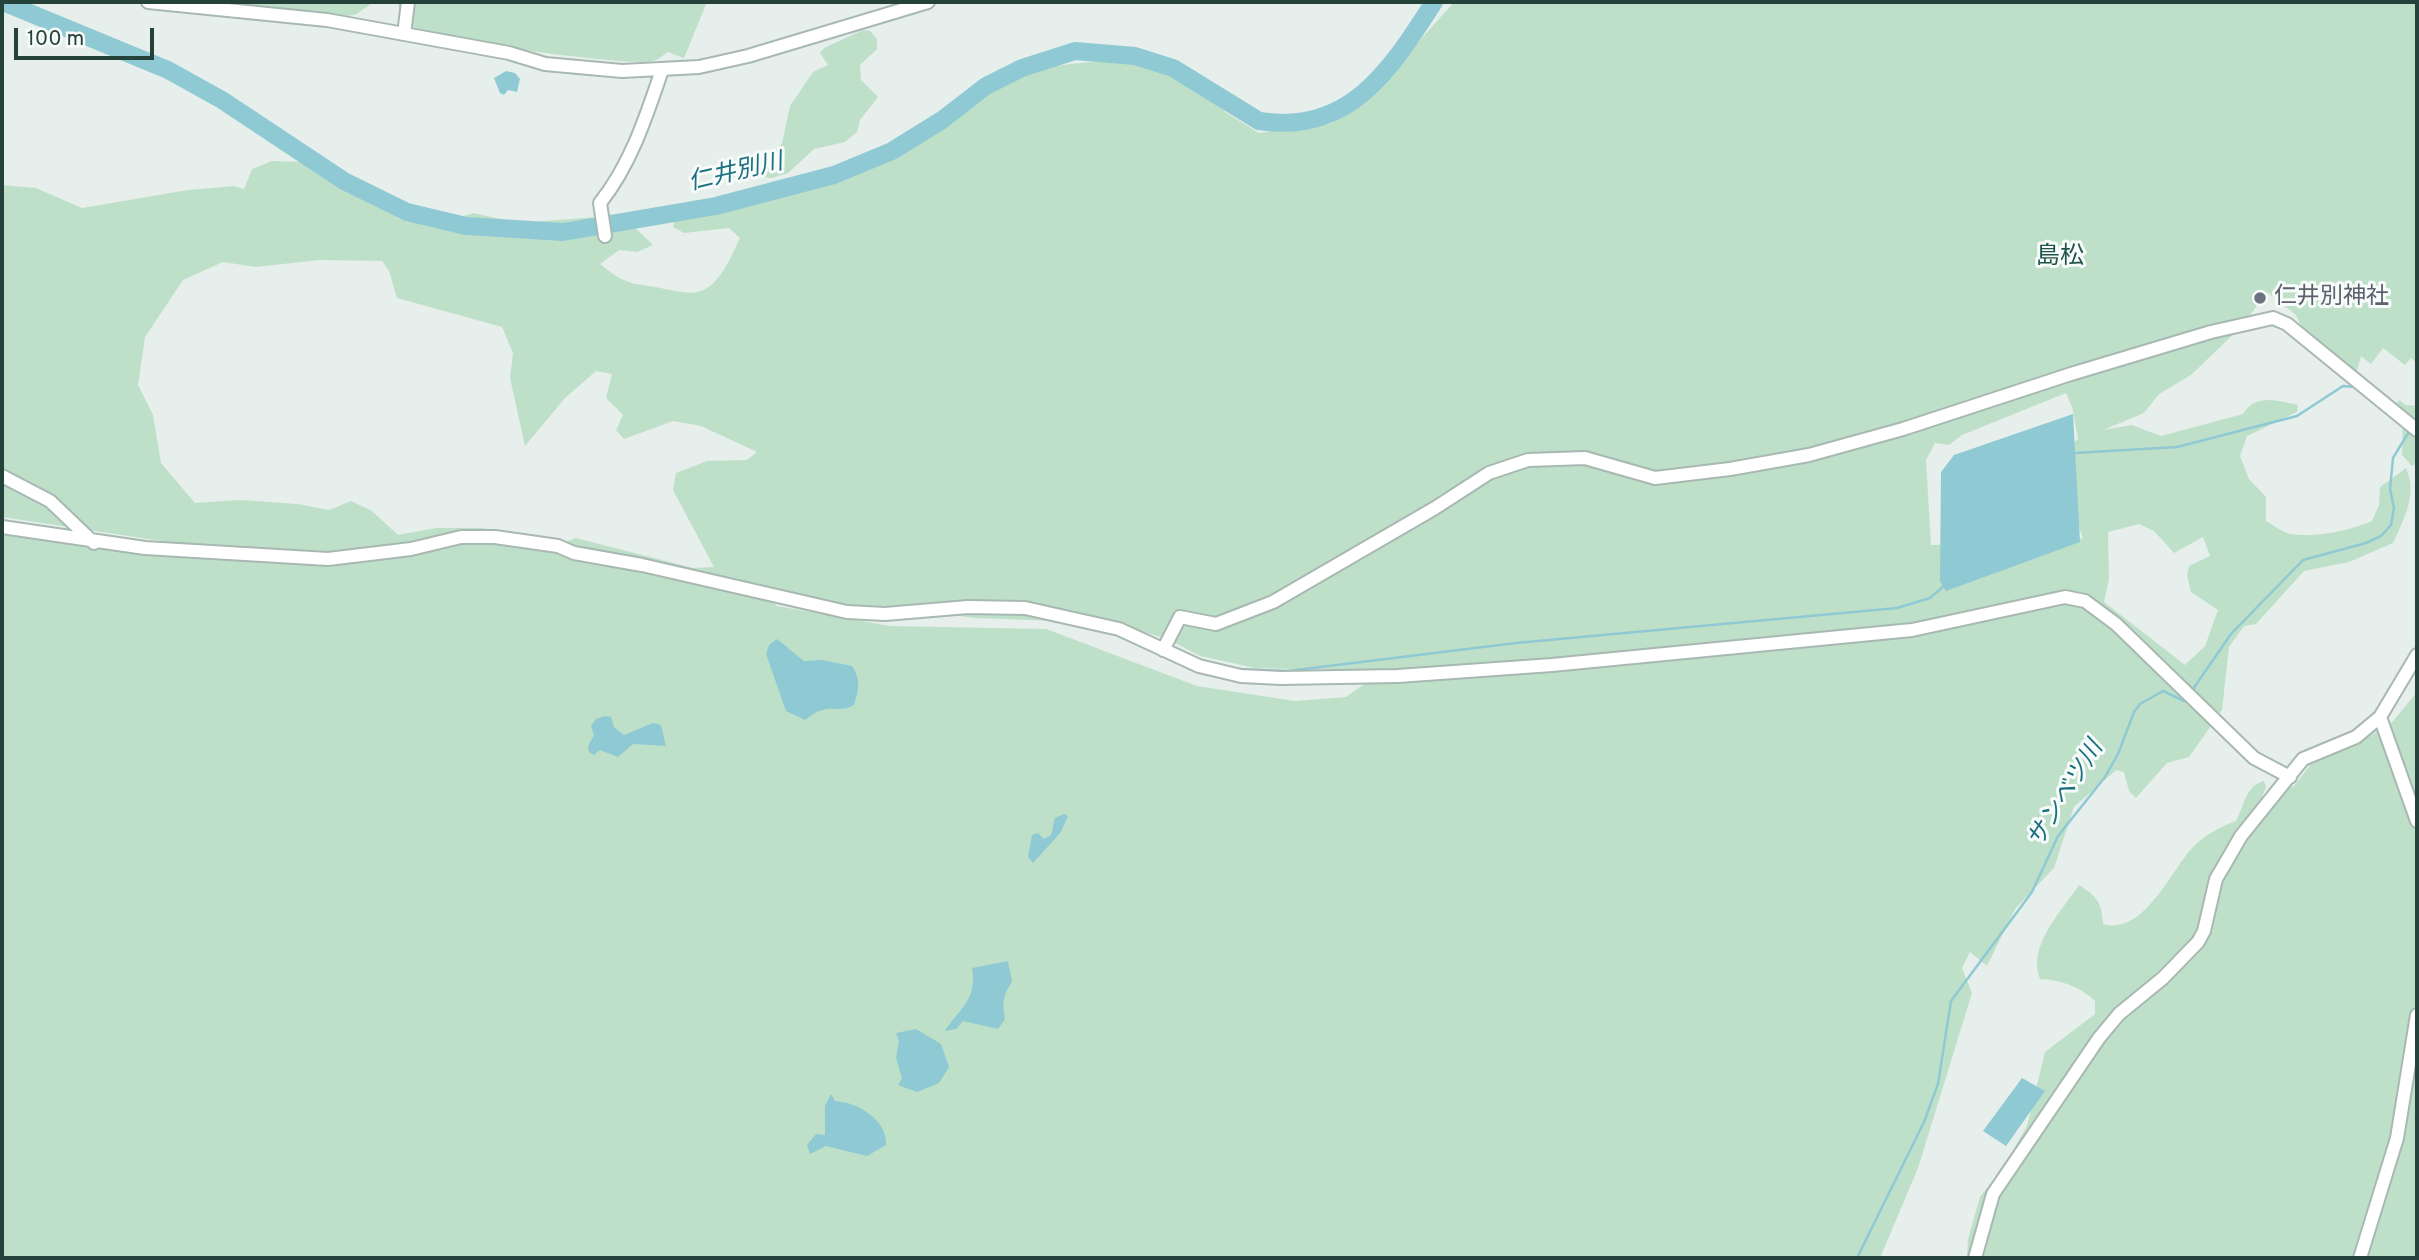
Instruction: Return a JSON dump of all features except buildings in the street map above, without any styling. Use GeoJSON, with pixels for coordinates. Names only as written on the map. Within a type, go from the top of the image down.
{"type":"FeatureCollection","features":[{"type":"Feature","properties":{"kind":"street"},"geometry":{"type":"LineString","coordinates":[[148,2],[327,20],[509,53],[545,64],[592,70],[662,70],[699,66],[748,56],[928,2]]}},
{"type":"Feature","properties":{"kind":"street"},"geometry":{"type":"LineString","coordinates":[[404,34],[408,2]]}},
{"type":"Feature","properties":{"kind":"street"},"geometry":{"type":"LineString","coordinates":[[605,236],[600,203],[612,188],[641,134],[662,70]]}},
{"type":"Feature","properties":{"kind":"street"},"geometry":{"type":"LineString","coordinates":[[1163,650],[1180,617],[1216,624],[1273,602],[1503,467],[1552,457],[1585,458],[1655,478],[1730,469],[1809,455],[1903,429],[2210,332],[2273,318],[2287,324],[2417,430]]}},
{"type":"Feature","properties":{"kind":"street"},"geometry":{"type":"LineString","coordinates":[[2,476],[50,501],[94,543]]}},
{"type":"Feature","properties":{"kind":"street"},"geometry":{"type":"LineString","coordinates":[[2,527],[94,543],[328,559],[411,549],[461,537],[495,537],[558,546],[574,553],[642,565],[847,612],[885,614],[968,607],[1025,608],[1119,629],[1199,666],[1241,676],[1398,676],[1552,665],[1912,630],[2065,597],[2085,601],[2098,610],[2254,758],[2290,777]]}},
{"type":"Feature","properties":{"kind":"street"},"geometry":{"type":"LineString","coordinates":[[1975,1258],[1990,1202],[2017,1156],[2119,1014],[2163,978],[2198,942],[2204,932],[2216,879],[2241,836],[2303,759],[2356,737],[2380,717],[2417,655]]}},
{"type":"Feature","properties":{"kind":"street"},"geometry":{"type":"LineString","coordinates":[[2380,717],[2417,821]]}},
{"type":"Feature","properties":{"kind":"street"},"geometry":{"type":"LineString","coordinates":[[2360,1258],[2397,1138],[2417,1015]]}},
{"type":"Feature","properties":{"kind":"green space"},"geometry":{"type":"Polygon","coordinates":[[[203,2],[374,2],[355,15],[335,16],[203,2]]]}},
{"type":"Feature","properties":{"kind":"green space"},"geometry":{"type":"Polygon","coordinates":[[[398,2],[707,2],[684,58],[668,52],[649,62],[630,62],[452,38],[410,25],[405,20],[398,2]]]}},
{"type":"Feature","properties":{"kind":"green space"},"geometry":{"type":"Polygon","coordinates":[[[1454,2],[2417,2],[2417,363],[2411,358],[2405,365],[2383,348],[2371,364],[2361,356],[2356,374],[2305,334],[2296,315],[2267,292],[2242,326],[2191,375],[2159,394],[2144,413],[2103,430],[2132,425],[2161,436],[2243,414],[2248,407],[2261,401],[2298,405],[2297,412],[2247,436],[2240,456],[2249,479],[2266,497],[2266,521],[2287,533],[2300,535],[2332,533],[2363,525],[2372,521],[2379,505],[2380,487],[2406,468],[2411,487],[2401,525],[2393,543],[2349,562],[2304,571],[2256,624],[2244,626],[2229,647],[2222,710],[2189,757],[2167,763],[2136,798],[2129,791],[2124,772],[2116,770],[2074,807],[2054,868],[2015,909],[1987,966],[1970,952],[1962,968],[1972,993],[1918,1168],[1880,1258],[2,1258],[2,532],[82,547],[254,561],[188,545],[2,517],[2,185],[36,188],[82,208],[188,190],[234,186],[244,189],[252,169],[272,161],[304,162],[360,197],[396,215],[398,219],[417,207],[458,218],[473,213],[519,223],[622,215],[653,245],[637,252],[619,250],[600,264],[626,281],[693,293],[713,284],[740,238],[729,228],[684,233],[673,227],[675,219],[820,188],[874,165],[916,142],[941,115],[997,83],[1035,69],[1110,60],[1181,74],[1212,97],[1225,112],[1259,133],[1330,124],[1365,102],[1454,2]],[[319,260],[256,267],[223,262],[183,280],[145,337],[138,385],[153,415],[161,463],[195,503],[240,500],[298,504],[329,510],[351,501],[372,511],[398,535],[436,528],[482,528],[565,542],[576,538],[693,568],[714,567],[673,490],[676,473],[707,461],[747,460],[757,452],[701,426],[673,421],[624,439],[616,430],[623,415],[606,398],[612,374],[596,371],[565,398],[525,446],[510,378],[513,353],[502,327],[397,298],[389,271],[382,261],[319,260]],[[2066,393],[1962,435],[1949,445],[1935,443],[1926,460],[1931,545],[2069,542],[2083,538],[2069,502],[2067,449],[2078,439],[2072,407],[2066,393]],[[2139,524],[2108,532],[2109,579],[2104,602],[2185,665],[2205,646],[2218,610],[2191,592],[2187,575],[2189,566],[2210,556],[2203,537],[2174,553],[2154,531],[2139,524]],[[772,600],[777,606],[890,626],[1046,629],[1197,686],[1295,701],[1346,697],[1371,679],[1373,671],[1255,668],[1200,656],[1168,639],[1112,623],[974,618],[906,608],[855,610],[772,600]]]}},
{"type":"Feature","properties":{"kind":"green space"},"geometry":{"type":"Polygon","coordinates":[[[863,30],[870,31],[877,39],[877,49],[860,65],[861,80],[878,97],[860,120],[857,132],[845,142],[814,149],[788,173],[772,178],[760,177],[756,172],[758,158],[777,149],[782,143],[790,106],[813,72],[828,65],[820,53],[824,48],[863,30]]]}},
{"type":"Feature","properties":{"kind":"green space"},"geometry":{"type":"Polygon","coordinates":[[[2399,400],[2406,405],[2417,406],[2417,463],[2412,466],[2402,455],[2403,414],[2395,407],[2399,400]]]}},
{"type":"Feature","properties":{"kind":"green space"},"geometry":{"type":"Polygon","coordinates":[[[2417,692],[2417,1258],[1967,1258],[1968,1239],[1980,1197],[2003,1168],[2027,1126],[2045,1052],[2095,1014],[2095,1001],[2083,991],[2055,981],[2040,979],[2037,967],[2038,954],[2048,930],[2079,885],[2097,901],[2103,924],[2118,925],[2131,920],[2155,899],[2193,847],[2213,831],[2236,821],[2246,797],[2258,783],[2264,781],[2266,787],[2262,797],[2294,786],[2315,759],[2359,743],[2378,731],[2384,732],[2417,692]]]}},
{"type":"Feature","properties":{"kind":"water"},"geometry":{"type":"Polygon","coordinates":[[[506,71],[515,73],[520,79],[517,92],[508,90],[504,95],[500,93],[494,78],[506,71]]]}},
{"type":"Feature","properties":{"kind":"water"},"geometry":{"type":"Polygon","coordinates":[[[2073,414],[2080,542],[1946,591],[1940,581],[1941,472],[1954,455],[2073,414]]]}},
{"type":"Feature","properties":{"kind":"water"},"geometry":{"type":"Polygon","coordinates":[[[777,639],[804,661],[822,660],[852,666],[858,685],[854,705],[842,709],[826,709],[805,720],[786,711],[766,654],[769,645],[777,639]]]}},
{"type":"Feature","properties":{"kind":"water"},"geometry":{"type":"Polygon","coordinates":[[[611,717],[614,727],[624,735],[653,723],[661,725],[666,746],[633,744],[618,757],[600,750],[594,755],[589,752],[588,746],[594,735],[591,726],[596,719],[611,717]]]}},
{"type":"Feature","properties":{"kind":"water"},"geometry":{"type":"Polygon","coordinates":[[[1064,814],[1068,816],[1061,832],[1033,863],[1028,857],[1032,835],[1038,833],[1044,839],[1051,835],[1055,818],[1064,814]]]}},
{"type":"Feature","properties":{"kind":"water"},"geometry":{"type":"Polygon","coordinates":[[[1008,961],[1012,982],[1004,999],[1005,1019],[998,1029],[963,1021],[956,1029],[945,1031],[970,996],[972,968],[1008,961]]]}},
{"type":"Feature","properties":{"kind":"water"},"geometry":{"type":"Polygon","coordinates":[[[916,1029],[941,1044],[949,1067],[939,1083],[917,1092],[898,1085],[902,1078],[896,1058],[899,1041],[896,1033],[916,1029]]]}},
{"type":"Feature","properties":{"kind":"water"},"geometry":{"type":"Polygon","coordinates":[[[2022,1078],[2045,1091],[2006,1146],[1983,1131],[2022,1078]]]}},
{"type":"Feature","properties":{"kind":"water"},"geometry":{"type":"Polygon","coordinates":[[[831,1094],[835,1101],[853,1105],[877,1120],[885,1136],[886,1145],[867,1156],[826,1146],[810,1154],[807,1145],[816,1134],[825,1135],[825,1106],[831,1094]]]}},
{"type":"Feature","properties":{"kind":"waterway","name":"仁井別川"},"geometry":{"type":"LineString","coordinates":[[3,2],[168,70],[222,100],[344,181],[407,212],[466,226],[563,232],[716,206],[834,175],[892,151],[942,120],[986,86],[1022,68],[1075,51],[1135,56],[1173,68],[1259,121],[1291,123],[1319,118],[1343,107],[1384,73],[1434,2]]}},
{"type":"Feature","properties":{"kind":"waterway"},"geometry":{"type":"LineString","coordinates":[[2,15],[6,3]]}},
{"type":"Feature","properties":{"kind":"waterway"},"geometry":{"type":"LineString","coordinates":[[2075,453],[2177,447],[2297,416],[2343,386],[2356,387]]}},
{"type":"Feature","properties":{"kind":"waterway","name":"サンベツ川"},"geometry":{"type":"LineString","coordinates":[[2191,692],[2231,634],[2303,560],[2366,543],[2381,536],[2391,525],[2394,508],[2390,489],[2393,458],[2410,430]]}},
{"type":"Feature","properties":{"kind":"waterway"},"geometry":{"type":"LineString","coordinates":[[1237,669],[1288,671],[1516,643],[1897,608],[1930,598],[1945,585]]}},
{"type":"Feature","properties":{"kind":"waterway","name":"サンベツ川"},"geometry":{"type":"LineString","coordinates":[[1857,1258],[1924,1122],[1938,1084],[1951,1001],[2032,892],[2058,836],[2105,777],[2140,704],[2163,691],[2184,701],[2187,697]]}},
{"type":"Feature","properties":{"kind":"place","name":"仁井別神社"},"geometry":{"type":"Point","coordinates":[2260,298]}},
{"type":"Feature","properties":{"kind":"district","name":"島松"},"geometry":{"type":"Point","coordinates":[2060,258]}}]}
